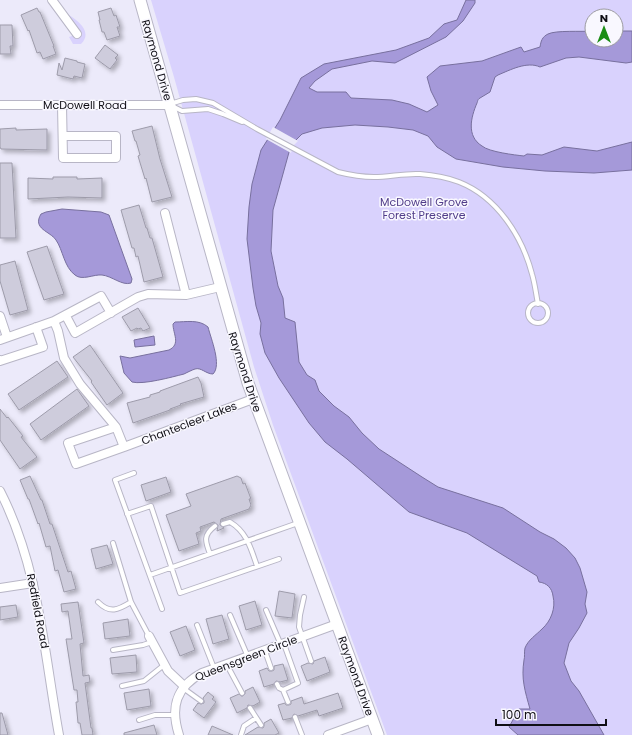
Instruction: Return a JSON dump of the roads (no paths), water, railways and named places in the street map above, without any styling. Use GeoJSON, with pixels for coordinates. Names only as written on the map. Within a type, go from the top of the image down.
{"type":"FeatureCollection","features":[{"type":"Feature","properties":{"kind":"street"},"geometry":{"type":"LineString","coordinates":[[52,0],[77,34]]}},
{"type":"Feature","properties":{"kind":"street","name":"Raymond Drive"},"geometry":{"type":"LineString","coordinates":[[140,0],[240,359],[253,398],[378,735]]}},
{"type":"Feature","properties":{"kind":"street","name":"McDowell Road"},"geometry":{"type":"LineString","coordinates":[[0,105],[169,104]]}},
{"type":"Feature","properties":{"kind":"street"},"geometry":{"type":"LineString","coordinates":[[62,105],[63,158],[116,158],[116,136],[63,136]]}},
{"type":"Feature","properties":{"kind":"street"},"geometry":{"type":"LineString","coordinates":[[165,213],[186,295]]}},
{"type":"Feature","properties":{"kind":"street"},"geometry":{"type":"LineString","coordinates":[[66,316],[75,333],[138,297],[148,294],[186,295],[220,286]]}},
{"type":"Feature","properties":{"kind":"street"},"geometry":{"type":"LineString","coordinates":[[0,316],[3,338],[66,316],[101,296],[111,313]]}},
{"type":"Feature","properties":{"kind":"street"},"geometry":{"type":"LineString","coordinates":[[54,321],[58,331],[64,358],[80,384],[116,427],[124,447]]}},
{"type":"Feature","properties":{"kind":"street"},"geometry":{"type":"LineString","coordinates":[[0,360],[43,347],[36,327]]}},
{"type":"Feature","properties":{"kind":"street","name":"Chantecleer Lakes"},"geometry":{"type":"LineString","coordinates":[[116,427],[68,443],[76,464],[253,398]]}},
{"type":"Feature","properties":{"kind":"street","name":"Redfield Road"},"geometry":{"type":"LineString","coordinates":[[0,492],[21,541],[33,583],[44,635],[59,735]]}},
{"type":"Feature","properties":{"kind":"street"},"geometry":{"type":"LineString","coordinates":[[0,588],[33,583]]}},
{"type":"Feature","properties":{"kind":"street","name":"Queensgreen Circle"},"geometry":{"type":"LineString","coordinates":[[179,735],[175,715],[176,701],[183,687],[192,678],[337,624]]}},
{"type":"Feature","properties":{"kind":"street"},"geometry":{"type":"LineString","coordinates":[[150,639],[168,671],[183,687]]}},
{"type":"Feature","properties":{"kind":"street"},"geometry":{"type":"LineString","coordinates":[[328,735],[372,719]]}},
{"type":"Feature","properties":{"kind":"lane"},"geometry":{"type":"LineString","coordinates":[[169,104],[183,100],[205,100],[220,106],[257,129],[338,172],[353,176],[373,177],[418,174],[439,176],[458,182],[475,190],[503,215],[518,236],[533,275],[538,304]]}},
{"type":"Feature","properties":{"kind":"lane"},"geometry":{"type":"LineString","coordinates":[[169,104],[182,110],[199,109],[215,111],[257,129]]}},
{"type":"Feature","properties":{"kind":"lane"},"geometry":{"type":"LineString","coordinates":[[538,304],[544,306],[548,312],[547,318],[540,323],[536,323],[531,319],[529,312],[532,306],[538,304]]}},
{"type":"Feature","properties":{"kind":"lane"},"geometry":{"type":"LineString","coordinates":[[134,473],[115,480],[162,609]]}},
{"type":"Feature","properties":{"kind":"lane"},"geometry":{"type":"LineString","coordinates":[[127,514],[151,506],[180,593],[279,559]]}},
{"type":"Feature","properties":{"kind":"lane"},"geometry":{"type":"LineString","coordinates":[[223,524],[230,522],[243,532],[257,566]]}},
{"type":"Feature","properties":{"kind":"lane"},"geometry":{"type":"LineString","coordinates":[[150,575],[299,522]]}},
{"type":"Feature","properties":{"kind":"lane"},"geometry":{"type":"LineString","coordinates":[[210,554],[205,541],[207,534],[215,526]]}},
{"type":"Feature","properties":{"kind":"lane"},"geometry":{"type":"LineString","coordinates":[[113,543],[131,602],[150,639],[143,645],[113,650]]}},
{"type":"Feature","properties":{"kind":"lane"},"geometry":{"type":"LineString","coordinates":[[304,597],[299,627],[311,661]]}},
{"type":"Feature","properties":{"kind":"lane"},"geometry":{"type":"LineString","coordinates":[[98,602],[104,608],[117,610],[131,602]]}},
{"type":"Feature","properties":{"kind":"lane"},"geometry":{"type":"LineString","coordinates":[[266,610],[298,683],[283,690]]}},
{"type":"Feature","properties":{"kind":"lane"},"geometry":{"type":"LineString","coordinates":[[230,615],[248,657]]}},
{"type":"Feature","properties":{"kind":"lane"},"geometry":{"type":"LineString","coordinates":[[197,626],[214,669]]}},
{"type":"Feature","properties":{"kind":"lane"},"geometry":{"type":"LineString","coordinates":[[264,651],[271,668]]}},
{"type":"Feature","properties":{"kind":"lane"},"geometry":{"type":"LineString","coordinates":[[122,686],[144,681],[164,665]]}},
{"type":"Feature","properties":{"kind":"lane"},"geometry":{"type":"LineString","coordinates":[[227,665],[242,693]]}},
{"type":"Feature","properties":{"kind":"lane"},"geometry":{"type":"LineString","coordinates":[[277,684],[279,688],[283,690],[288,702]]}},
{"type":"Feature","properties":{"kind":"lane"},"geometry":{"type":"LineString","coordinates":[[183,687],[200,701]]}},
{"type":"Feature","properties":{"kind":"lane"},"geometry":{"type":"LineString","coordinates":[[250,708],[261,725]]}},
{"type":"Feature","properties":{"kind":"lane"},"geometry":{"type":"LineString","coordinates":[[139,720],[155,715],[175,715]]}},
{"type":"Feature","properties":{"kind":"lane"},"geometry":{"type":"LineString","coordinates":[[295,717],[302,735]]}},
{"type":"Feature","properties":{"kind":"lane"},"geometry":{"type":"LineString","coordinates":[[241,735],[244,726],[256,718]]}},
{"type":"Feature","properties":{"kind":"park label","name":"McDowell Grove Forest Preserve"},"geometry":{"type":"Point","coordinates":[424,208]}}]}
